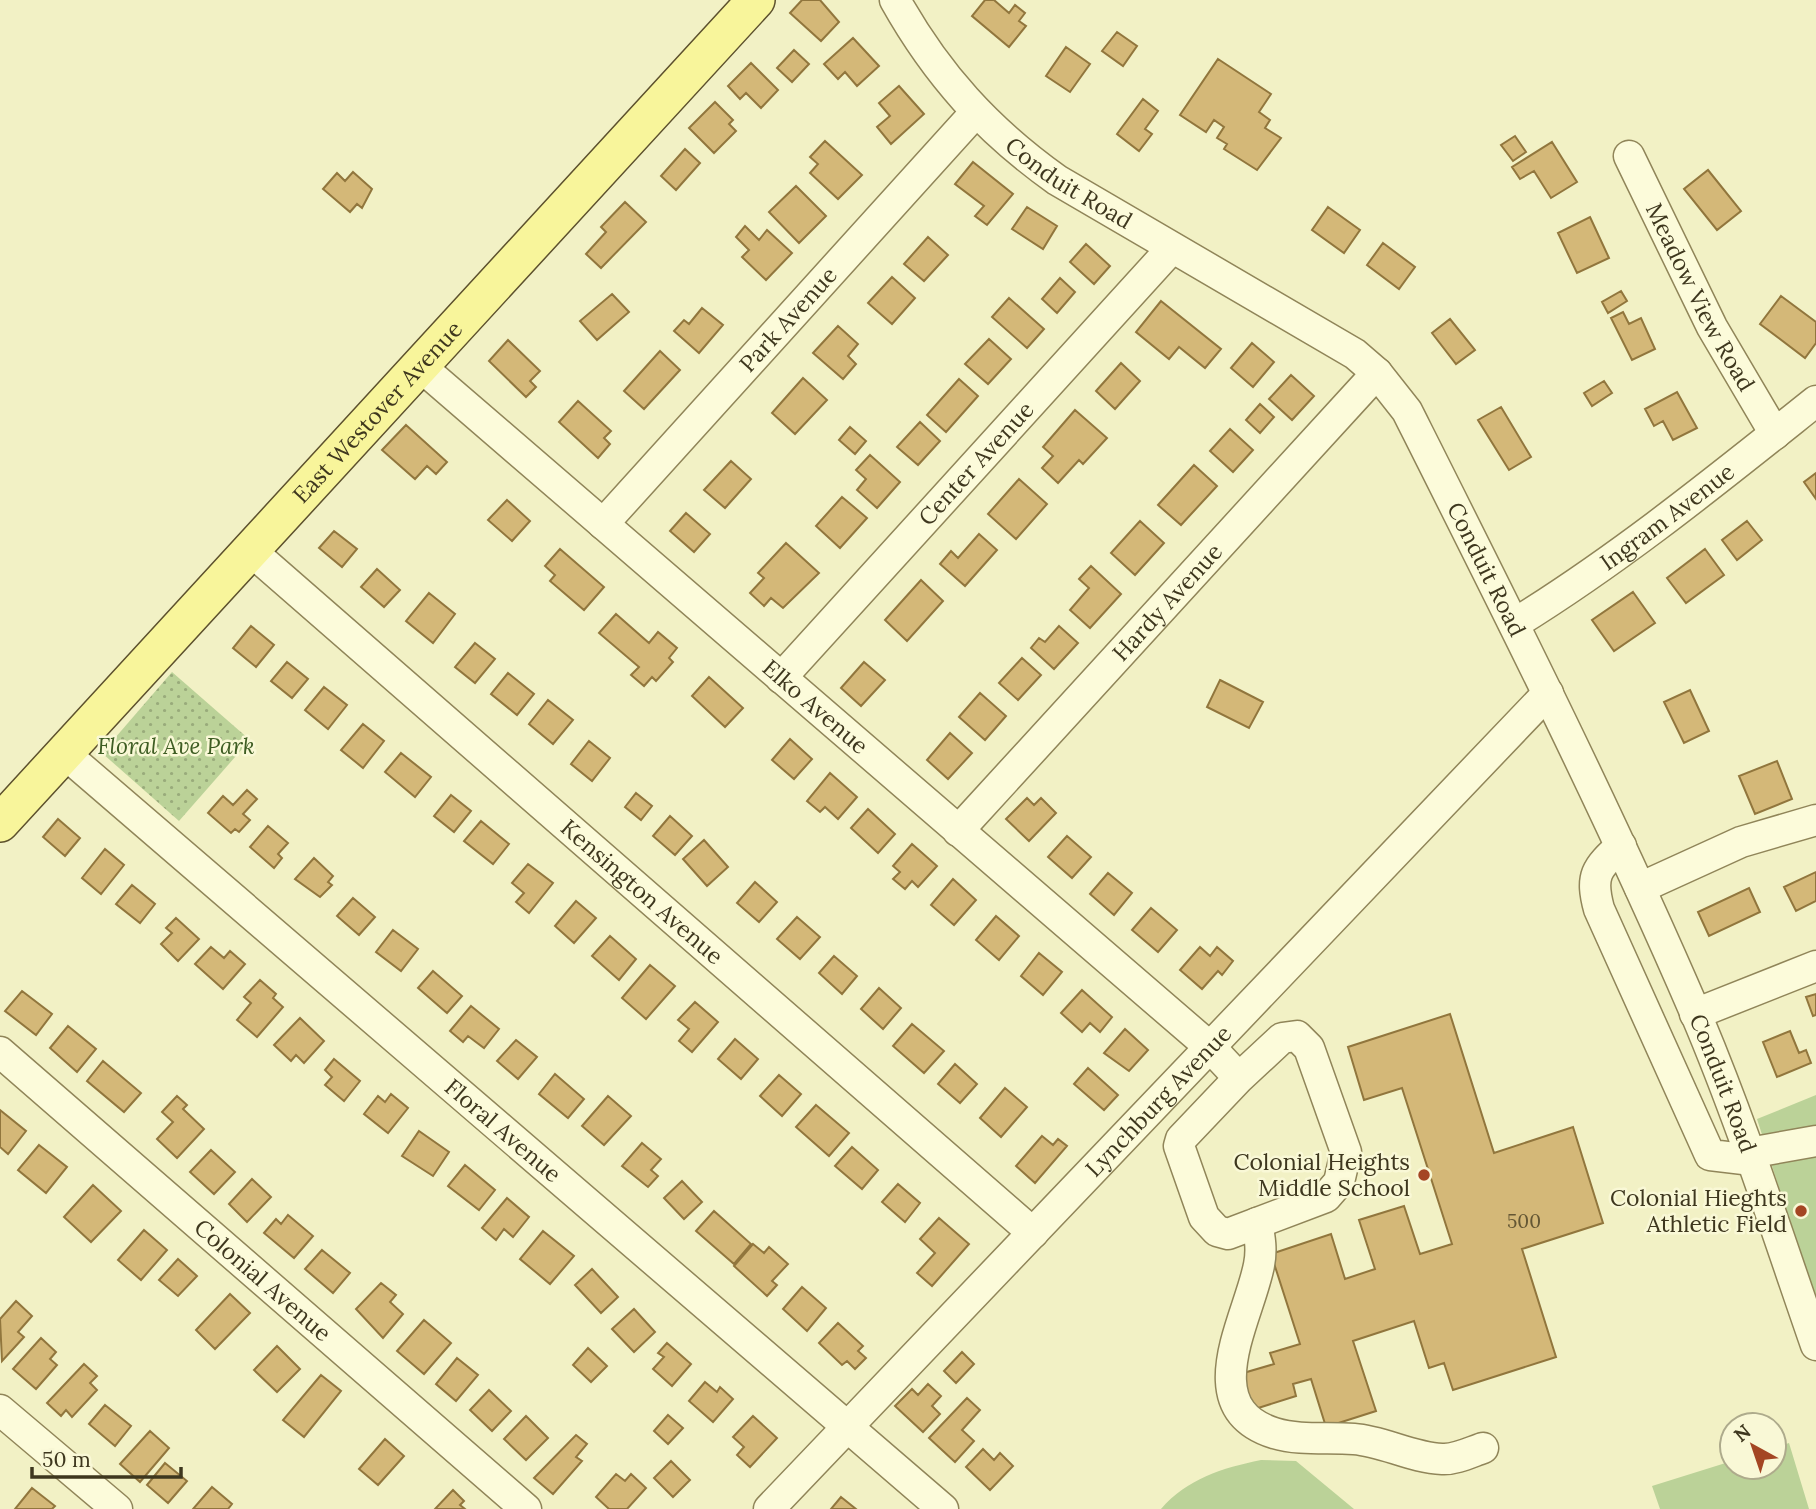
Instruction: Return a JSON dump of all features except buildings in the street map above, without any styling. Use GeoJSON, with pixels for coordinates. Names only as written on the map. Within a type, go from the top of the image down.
{"type":"FeatureCollection","features":[{"type":"Feature","properties":{"kind":"main road","name":"East Westover Avenue"},"geometry":{"type":"LineString","coordinates":[[0,823],[755,1]]}},
{"type":"Feature","properties":{"kind":"street","name":"Conduit Road"},"geometry":{"type":"LineString","coordinates":[[895,0],[935,64],[975,113],[1012,148],[1057,180],[1355,354],[1377,373],[1407,411],[1548,693],[1640,888],[1695,1014],[1750,1157],[1816,1345]]}},
{"type":"Feature","properties":{"kind":"street","name":"Park Avenue"},"geometry":{"type":"LineString","coordinates":[[603,524],[975,113]]}},
{"type":"Feature","properties":{"kind":"street","name":"Meadow View Road"},"geometry":{"type":"LineString","coordinates":[[1629,156],[1712,327],[1775,434]]}},
{"type":"Feature","properties":{"kind":"street","name":"Center Avenue"},"geometry":{"type":"LineString","coordinates":[[781,678],[1172,248]]}},
{"type":"Feature","properties":{"kind":"street","name":"Elko Avenue"},"geometry":{"type":"LineString","coordinates":[[420,366],[1210,1048],[1239,1078]]}},
{"type":"Feature","properties":{"kind":"street","name":"Hardy Avenue"},"geometry":{"type":"LineString","coordinates":[[958,831],[1377,373]]}},
{"type":"Feature","properties":{"kind":"street","name":"Ingram Avenue"},"geometry":{"type":"LineString","coordinates":[[1514,624],[1579,583],[1816,401]]}},
{"type":"Feature","properties":{"kind":"street","name":"Kensington Avenue"},"geometry":{"type":"LineString","coordinates":[[250,550],[1033,1233]]}},
{"type":"Feature","properties":{"kind":"street","name":"Lynchburg Avenue"},"geometry":{"type":"LineString","coordinates":[[769,1509],[1548,693]]}},
{"type":"Feature","properties":{"kind":"street","name":"Floral Avenue"},"geometry":{"type":"LineString","coordinates":[[64,753],[943,1509]]}},
{"type":"Feature","properties":{"kind":"street"},"geometry":{"type":"LineString","coordinates":[[1640,888],[1741,842],[1816,820]]}},
{"type":"Feature","properties":{"kind":"street"},"geometry":{"type":"LineString","coordinates":[[1621,846],[1601,864],[1593,886],[1599,908],[1710,1155],[1750,1157],[1816,1141]]}},
{"type":"Feature","properties":{"kind":"street"},"geometry":{"type":"LineString","coordinates":[[1695,1014],[1816,966]]}},
{"type":"Feature","properties":{"kind":"street"},"geometry":{"type":"LineString","coordinates":[[1297,1036],[1309,1048],[1346,1153],[1339,1182],[1326,1197],[1228,1234],[1210,1226],[1179,1146],[1181,1139],[1239,1078],[1282,1038],[1297,1036]]}},
{"type":"Feature","properties":{"kind":"street","name":"Colonial Avenue"},"geometry":{"type":"LineString","coordinates":[[0,1052],[526,1509]]}},
{"type":"Feature","properties":{"kind":"street"},"geometry":{"type":"LineString","coordinates":[[1257,1223],[1262,1243],[1259,1266],[1232,1357],[1230,1384],[1247,1418],[1276,1433],[1297,1437],[1356,1439],[1444,1460],[1483,1448]]}},
{"type":"Feature","properties":{"kind":"street"},"geometry":{"type":"LineString","coordinates":[[0,1410],[117,1509]]}},
{"type":"Feature","properties":{"kind":"green space","name":"Floral Ave Park"},"geometry":{"type":"Polygon","coordinates":[[[172,672],[250,740],[179,821],[102,753],[172,672]]]}},
{"type":"Feature","properties":{"kind":"green space","name":"Colonial Hieghts Athletic Field"},"geometry":{"type":"Polygon","coordinates":[[[1816,1095],[1816,1304],[1757,1119],[1816,1095]]]}},
{"type":"Feature","properties":{"kind":"green space"},"geometry":{"type":"Polygon","coordinates":[[[1788,1443],[1809,1509],[1660,1509],[1652,1486],[1718,1465],[1718,1481],[1788,1481],[1788,1443]]]}},
{"type":"Feature","properties":{"kind":"green space"},"geometry":{"type":"Polygon","coordinates":[[[1261,1460],[1296,1461],[1354,1509],[1161,1509],[1182,1490],[1206,1476],[1261,1460]]]}},
{"type":"Feature","properties":{"kind":"place","name":"Colonial Heights Middle School"},"geometry":{"type":"Point","coordinates":[1424,1175]}},
{"type":"Feature","properties":{"kind":"place","name":"Colonial Hieghts Athletic Field"},"geometry":{"type":"Point","coordinates":[1801,1211]}}]}
